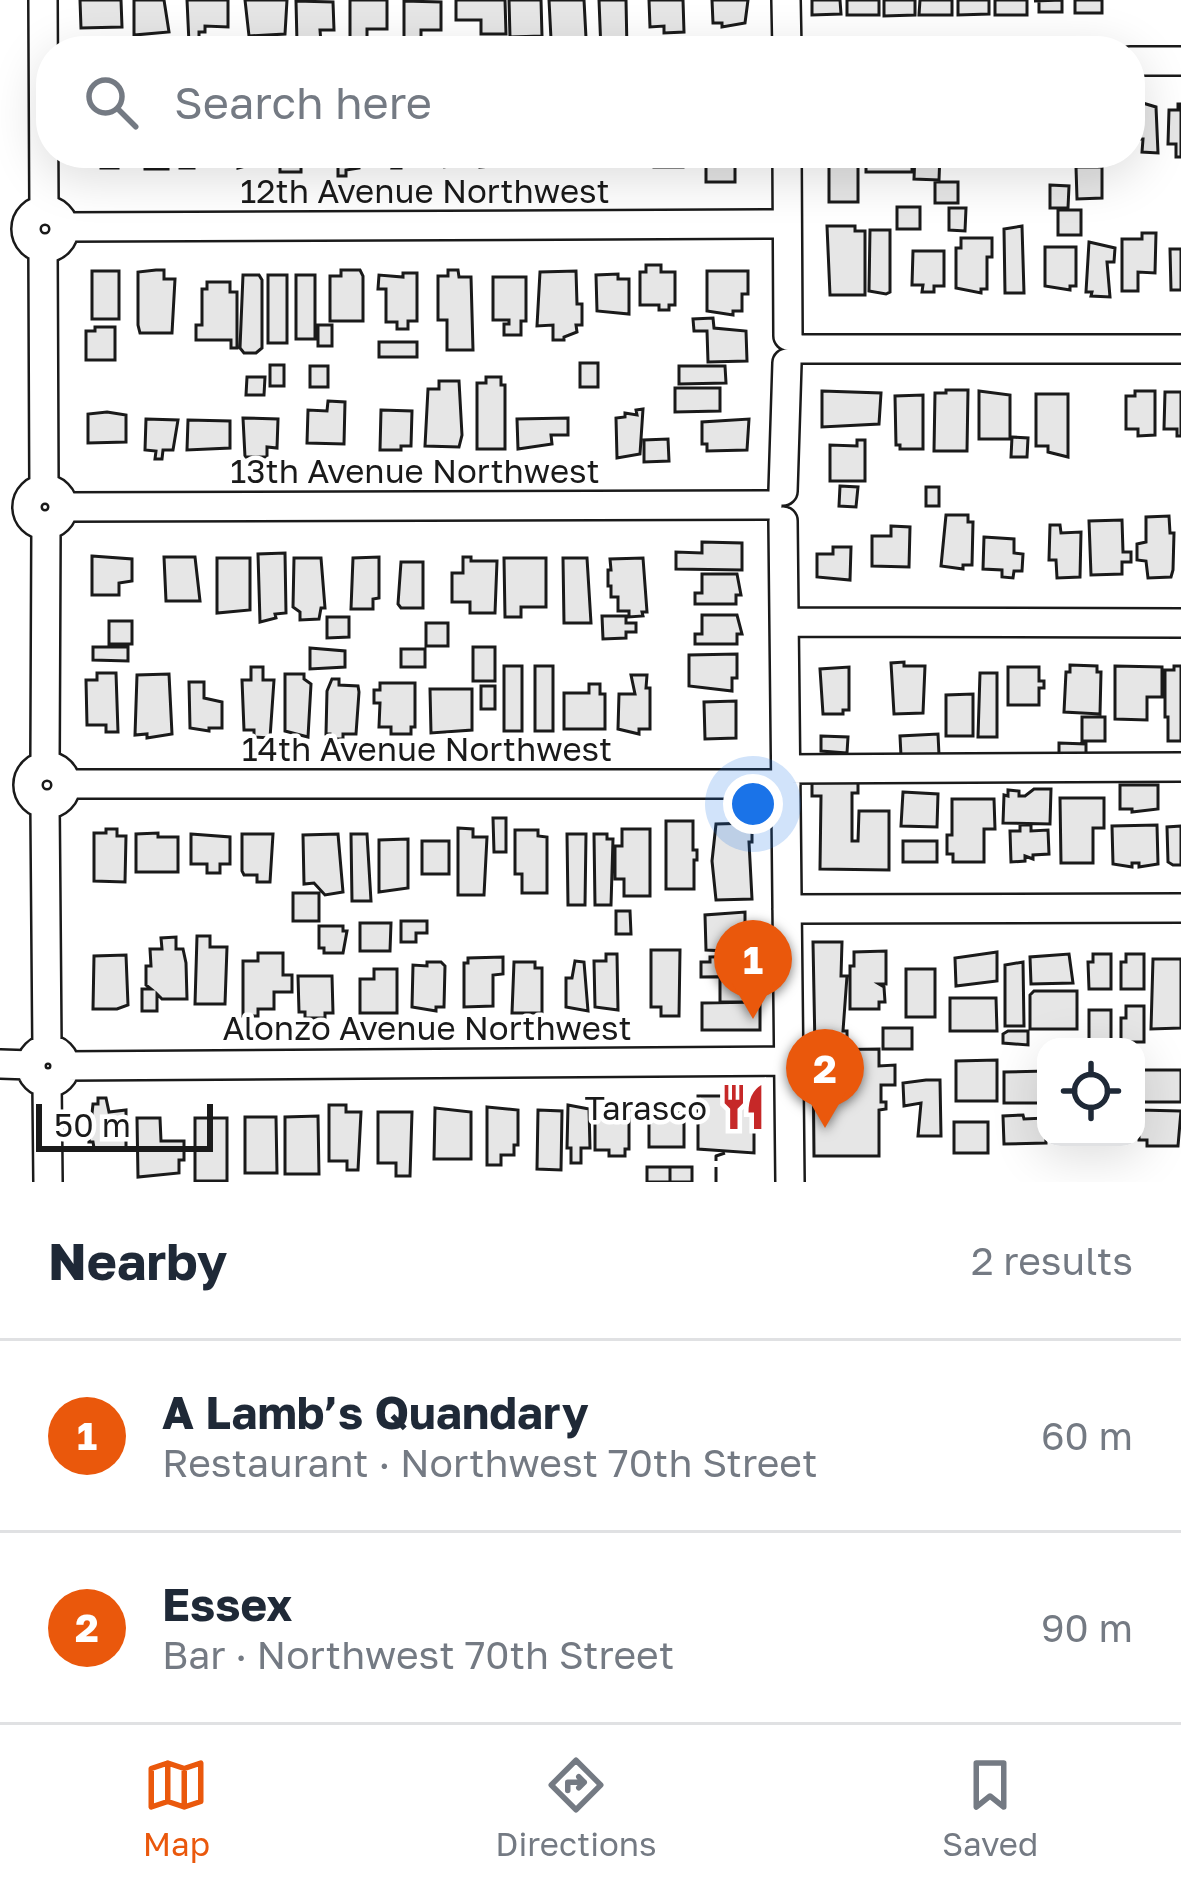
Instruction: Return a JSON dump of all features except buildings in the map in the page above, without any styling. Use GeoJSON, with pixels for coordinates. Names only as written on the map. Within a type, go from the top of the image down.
{"type":"FeatureCollection","features":[{"type":"Feature","properties":{"kind":"street"},"geometry":{"type":"LineString","coordinates":[[42,36],[43,0]]}},
{"type":"Feature","properties":{"kind":"street"},"geometry":{"type":"LineString","coordinates":[[786,0],[787,36]]}},
{"type":"Feature","properties":{"kind":"street"},"geometry":{"type":"LineString","coordinates":[[1145,61],[1181,62]]}},
{"type":"Feature","properties":{"kind":"street"},"geometry":{"type":"LineString","coordinates":[[37,168],[29,784],[48,1066],[48,1182]]}},
{"type":"Feature","properties":{"kind":"street"},"geometry":{"type":"LineString","coordinates":[[787,168],[792,350],[778,506],[785,622],[790,1182]]}},
{"type":"Feature","properties":{"kind":"street","name":"12th Avenue Northwest"},"geometry":{"type":"LineString","coordinates":[[35,228],[787,224]]}},
{"type":"Feature","properties":{"kind":"street"},"geometry":{"type":"LineString","coordinates":[[792,350],[1181,349]]}},
{"type":"Feature","properties":{"kind":"street","name":"13th Avenue Northwest"},"geometry":{"type":"LineString","coordinates":[[36,506],[778,506]]}},
{"type":"Feature","properties":{"kind":"street"},"geometry":{"type":"LineString","coordinates":[[785,622],[1181,623]]}},
{"type":"Feature","properties":{"kind":"street","name":"14th Avenue Northwest"},"geometry":{"type":"LineString","coordinates":[[29,784],[61,799],[67,784],[786,777],[1181,766]]}},
{"type":"Feature","properties":{"kind":"street"},"geometry":{"type":"LineString","coordinates":[[787,909],[1181,908]]}},
{"type":"Feature","properties":{"kind":"street","name":"Alonzo Avenue Northwest"},"geometry":{"type":"LineString","coordinates":[[0,1064],[788,1061]]}},
{"type":"Feature","properties":{"kind":"fence"},"geometry":{"type":"LineString","coordinates":[[716,1182],[716,1156],[725,1153]]}},
{"type":"Feature","properties":{"kind":"place","name":"A Lamb’s Quandary"},"geometry":{"type":"Point","coordinates":[753,1019]}},
{"type":"Feature","properties":{"kind":"place","name":"Tarasco"},"geometry":{"type":"Point","coordinates":[743,1107]}},
{"type":"Feature","properties":{"kind":"place","name":"Essex"},"geometry":{"type":"Point","coordinates":[825,1128]}}]}
